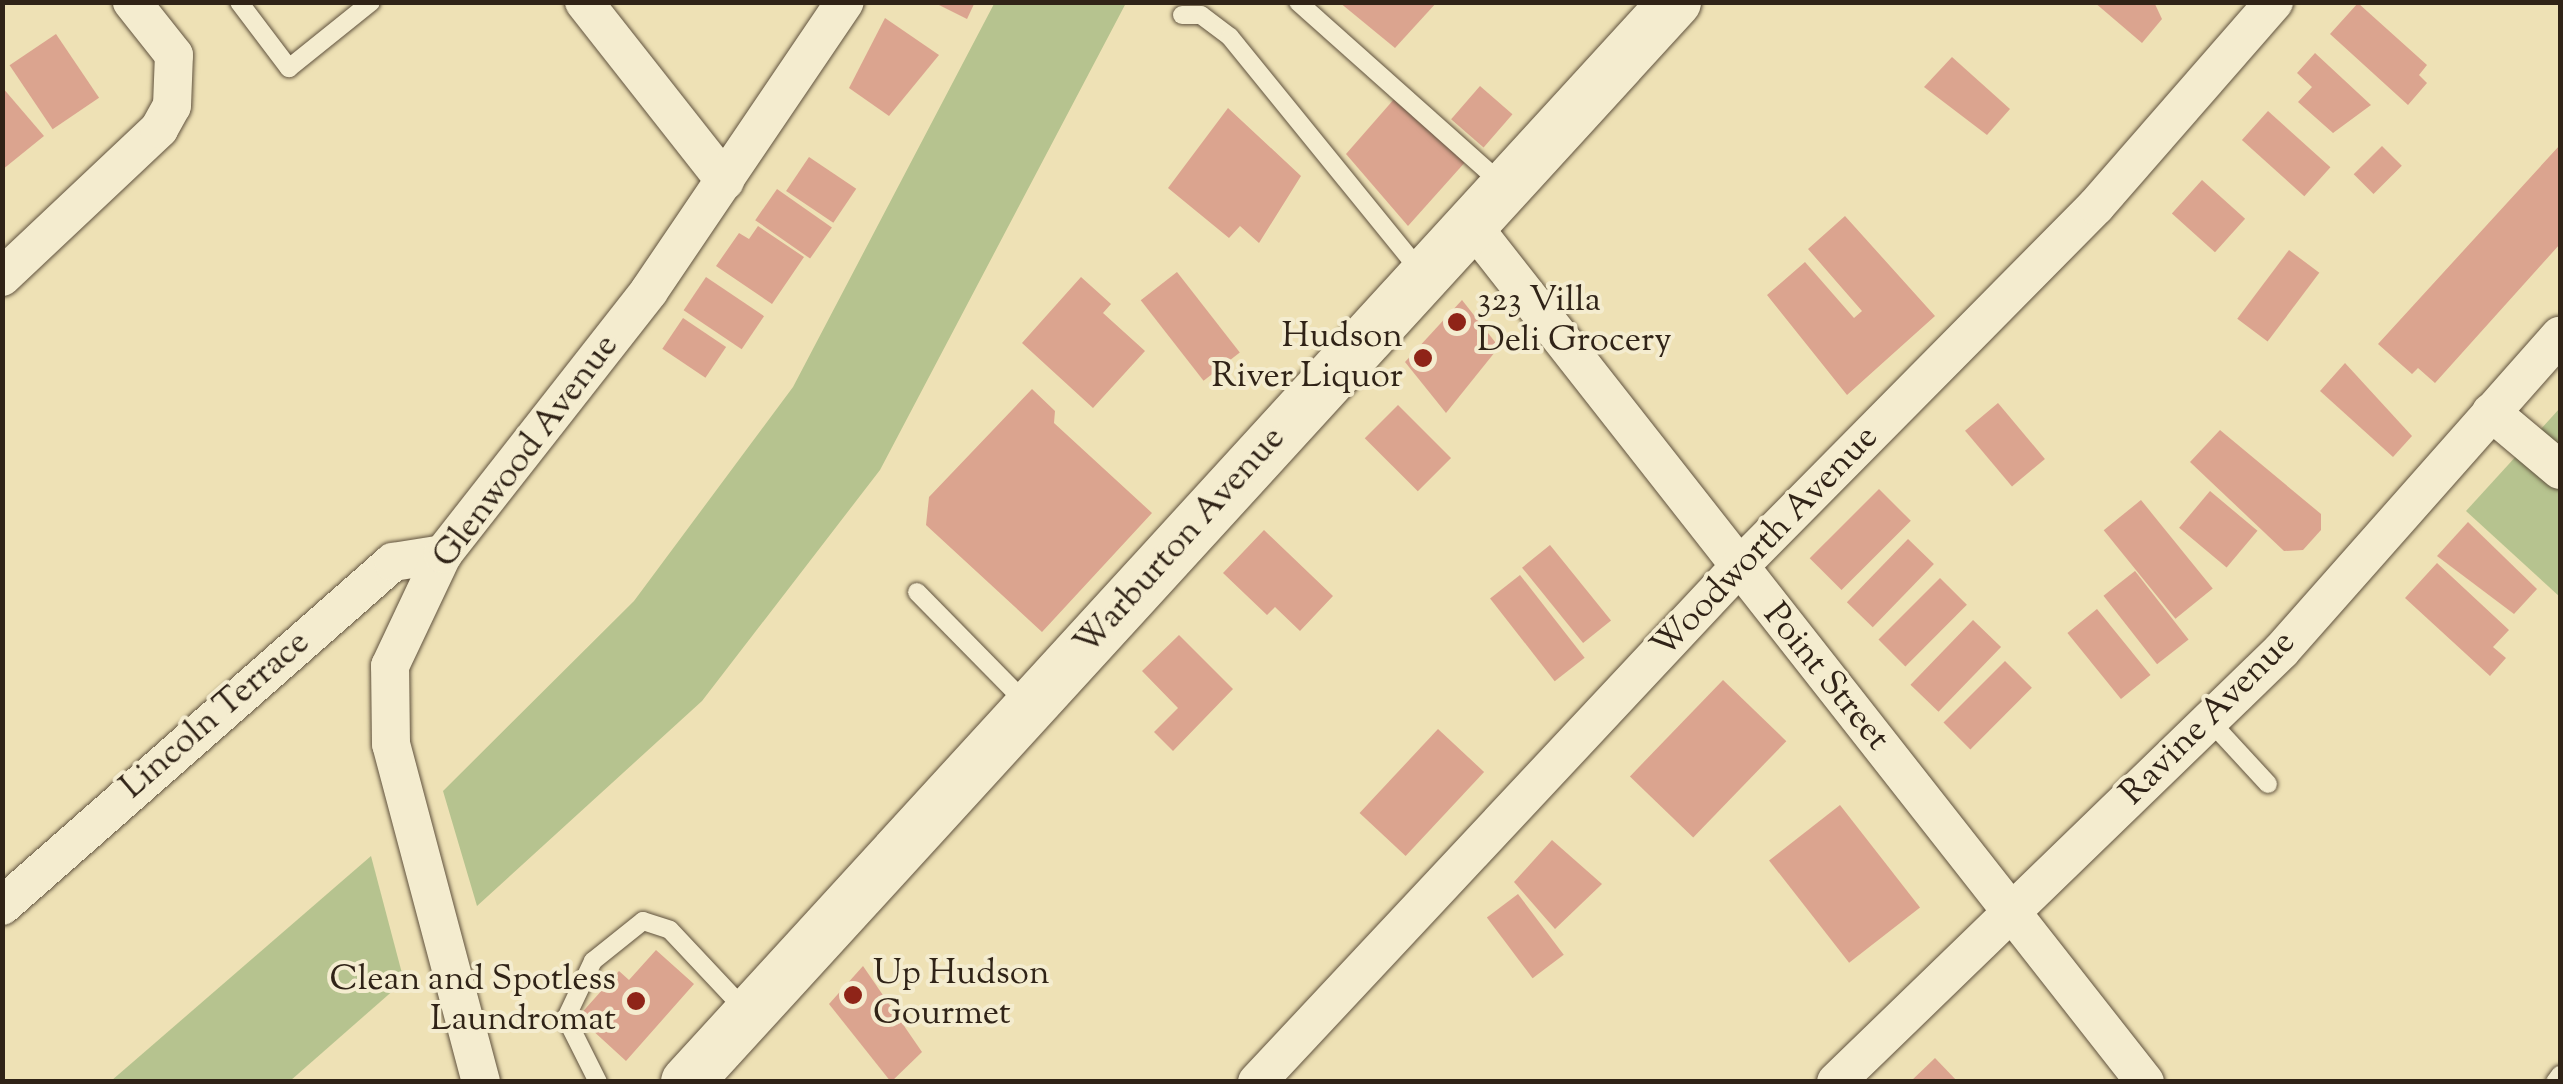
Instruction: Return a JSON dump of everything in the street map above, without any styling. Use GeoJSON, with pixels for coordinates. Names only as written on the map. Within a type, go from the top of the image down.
{"type":"FeatureCollection","features":[{"type":"Feature","properties":{"kind":"street"},"geometry":{"type":"LineString","coordinates":[[2,277],[160,129],[172,106],[174,55],[132,2]]}},
{"type":"Feature","properties":{"kind":"street"},"geometry":{"type":"LineString","coordinates":[[584,2],[725,181]]}},
{"type":"Feature","properties":{"kind":"street","name":"Glenwood Avenue"},"geometry":{"type":"LineString","coordinates":[[482,1082],[391,744],[390,666],[443,554],[725,181],[845,2]]}},
{"type":"Feature","properties":{"kind":"street","name":"Warburton Avenue"},"geometry":{"type":"LineString","coordinates":[[687,1082],[1675,2]]}},
{"type":"Feature","properties":{"kind":"street","name":"Woodworth Avenue"},"geometry":{"type":"LineString","coordinates":[[1257,1082],[1738,568],[2096,206],[2274,2]]}},
{"type":"Feature","properties":{"kind":"street","name":"Point Street"},"geometry":{"type":"LineString","coordinates":[[1488,205],[1738,568],[2145,1082]]}},
{"type":"Feature","properties":{"kind":"street","name":"Ravine Avenue"},"geometry":{"type":"LineString","coordinates":[[1836,1082],[2209,720],[2560,336]]}},
{"type":"Feature","properties":{"kind":"street"},"geometry":{"type":"LineString","coordinates":[[2490,412],[2560,470]]}},
{"type":"Feature","properties":{"kind":"street","name":"Lincoln Terrace"},"geometry":{"type":"LineString","coordinates":[[2,906],[393,562],[443,554]]}},
{"type":"Feature","properties":{"kind":"lane"},"geometry":{"type":"LineString","coordinates":[[239,2],[289,68],[371,2]]}},
{"type":"Feature","properties":{"kind":"lane"},"geometry":{"type":"LineString","coordinates":[[1298,2],[1488,205]]}},
{"type":"Feature","properties":{"kind":"lane"},"geometry":{"type":"LineString","coordinates":[[1182,15],[1202,14],[1230,38],[1424,275]]}},
{"type":"Feature","properties":{"kind":"lane"},"geometry":{"type":"LineString","coordinates":[[917,592],[1030,706]]}},
{"type":"Feature","properties":{"kind":"lane"},"geometry":{"type":"LineString","coordinates":[[2209,720],[2268,784]]}},
{"type":"Feature","properties":{"kind":"lane"},"geometry":{"type":"LineString","coordinates":[[598,1080],[566,1018],[593,961],[623,931],[643,921],[670,930],[749,1014]]}},
{"type":"Feature","properties":{"kind":"lane"},"geometry":{"type":"LineString","coordinates":[[2555,1082],[2560,1075]]}},
{"type":"Feature","properties":{"kind":"green space"},"geometry":{"type":"Polygon","coordinates":[[[995,2],[1126,3],[880,470],[702,701],[477,906],[443,791],[634,601],[793,387],[995,2]]]}},
{"type":"Feature","properties":{"kind":"green space"},"geometry":{"type":"Polygon","coordinates":[[[2560,408],[2560,597],[2466,511],[2560,408]]]}},
{"type":"Feature","properties":{"kind":"green space"},"geometry":{"type":"Polygon","coordinates":[[[371,856],[404,981],[290,1081],[111,1081],[371,856]]]}},
{"type":"Feature","properties":{"kind":"building"},"geometry":{"type":"Polygon","coordinates":[[[933,2],[975,2],[967,19],[933,2]]]}},
{"type":"Feature","properties":{"kind":"building"},"geometry":{"type":"Polygon","coordinates":[[[1339,2],[1437,2],[1395,48],[1339,2]]]}},
{"type":"Feature","properties":{"kind":"building"},"geometry":{"type":"Polygon","coordinates":[[[2094,2],[2154,2],[2162,19],[2142,43],[2094,2]]]}},
{"type":"Feature","properties":{"kind":"building"},"geometry":{"type":"Polygon","coordinates":[[[2358,3],[2427,65],[2419,75],[2427,83],[2408,105],[2330,34],[2358,3]]]}},
{"type":"Feature","properties":{"kind":"building"},"geometry":{"type":"Polygon","coordinates":[[[885,18],[939,55],[889,116],[849,88],[885,18]]]}},
{"type":"Feature","properties":{"kind":"building"},"geometry":{"type":"Polygon","coordinates":[[[56,34],[99,98],[53,129],[10,65],[56,34]]]}},
{"type":"Feature","properties":{"kind":"building"},"geometry":{"type":"Polygon","coordinates":[[[2315,53],[2371,105],[2333,133],[2298,102],[2312,87],[2297,73],[2315,53]]]}},
{"type":"Feature","properties":{"kind":"building"},"geometry":{"type":"Polygon","coordinates":[[[1952,57],[2010,109],[1987,135],[1924,87],[1952,57]]]}},
{"type":"Feature","properties":{"kind":"building"},"geometry":{"type":"Polygon","coordinates":[[[1480,86],[1512,114],[1484,147],[1451,119],[1480,86]]]}},
{"type":"Feature","properties":{"kind":"building"},"geometry":{"type":"Polygon","coordinates":[[[2,87],[44,136],[2,170],[2,87]]]}},
{"type":"Feature","properties":{"kind":"building"},"geometry":{"type":"Polygon","coordinates":[[[1395,98],[1467,160],[1408,226],[1346,154],[1395,98]]]}},
{"type":"Feature","properties":{"kind":"building"},"geometry":{"type":"Polygon","coordinates":[[[1228,108],[1301,176],[1259,243],[1240,226],[1229,238],[1168,188],[1228,108]]]}},
{"type":"Feature","properties":{"kind":"building"},"geometry":{"type":"Polygon","coordinates":[[[2268,111],[2330,167],[2304,196],[2242,140],[2268,111]]]}},
{"type":"Feature","properties":{"kind":"building"},"geometry":{"type":"Polygon","coordinates":[[[2560,145],[2560,244],[2435,383],[2418,368],[2412,374],[2378,344],[2560,145]]]}},
{"type":"Feature","properties":{"kind":"building"},"geometry":{"type":"Polygon","coordinates":[[[2382,146],[2402,166],[2374,194],[2354,174],[2382,146]]]}},
{"type":"Feature","properties":{"kind":"building"},"geometry":{"type":"Polygon","coordinates":[[[809,157],[856,189],[833,223],[786,191],[809,157]]]}},
{"type":"Feature","properties":{"kind":"building"},"geometry":{"type":"Polygon","coordinates":[[[2202,180],[2245,219],[2215,252],[2172,213],[2202,180]]]}},
{"type":"Feature","properties":{"kind":"building"},"geometry":{"type":"Polygon","coordinates":[[[777,189],[832,227],[810,259],[755,220],[777,189]]]}},
{"type":"Feature","properties":{"kind":"building"},"geometry":{"type":"Polygon","coordinates":[[[1845,216],[1935,316],[1847,395],[1767,295],[1805,262],[1854,318],[1862,311],[1808,249],[1845,216]]]}},
{"type":"Feature","properties":{"kind":"building"},"geometry":{"type":"Polygon","coordinates":[[[758,226],[804,257],[772,304],[716,266],[739,233],[749,239],[758,226]]]}},
{"type":"Feature","properties":{"kind":"building"},"geometry":{"type":"Polygon","coordinates":[[[2289,250],[2319,273],[2268,342],[2237,319],[2289,250]]]}},
{"type":"Feature","properties":{"kind":"building"},"geometry":{"type":"Polygon","coordinates":[[[1177,272],[1240,352],[1204,381],[1141,300],[1177,272]]]}},
{"type":"Feature","properties":{"kind":"building"},"geometry":{"type":"Polygon","coordinates":[[[706,277],[764,316],[742,349],[684,310],[706,277]]]}},
{"type":"Feature","properties":{"kind":"building"},"geometry":{"type":"Polygon","coordinates":[[[1081,277],[1111,304],[1103,313],[1145,351],[1093,408],[1022,343],[1081,277]]]}},
{"type":"Feature","properties":{"kind":"building"},"geometry":{"type":"Polygon","coordinates":[[[1462,300],[1499,347],[1446,413],[1405,362],[1462,300]]]}},
{"type":"Feature","properties":{"kind":"building"},"geometry":{"type":"Polygon","coordinates":[[[683,318],[726,347],[705,378],[662,349],[683,318]]]}},
{"type":"Feature","properties":{"kind":"building"},"geometry":{"type":"Polygon","coordinates":[[[2345,363],[2412,436],[2393,457],[2320,391],[2345,363]]]}},
{"type":"Feature","properties":{"kind":"building"},"geometry":{"type":"Polygon","coordinates":[[[1032,389],[1055,411],[1054,423],[1152,513],[1042,632],[926,525],[929,497],[1032,389]]]}},
{"type":"Feature","properties":{"kind":"building"},"geometry":{"type":"Polygon","coordinates":[[[1998,403],[2045,459],[2012,487],[1965,431],[1998,403]]]}},
{"type":"Feature","properties":{"kind":"building"},"geometry":{"type":"Polygon","coordinates":[[[1398,405],[1451,458],[1418,491],[1365,438],[1398,405]]]}},
{"type":"Feature","properties":{"kind":"building"},"geometry":{"type":"Polygon","coordinates":[[[2220,430],[2321,514],[2321,530],[2303,550],[2284,551],[2190,462],[2220,430]]]}},
{"type":"Feature","properties":{"kind":"building"},"geometry":{"type":"Polygon","coordinates":[[[1879,489],[1911,521],[1842,590],[1810,558],[1879,489]]]}},
{"type":"Feature","properties":{"kind":"building"},"geometry":{"type":"Polygon","coordinates":[[[2210,491],[2257,531],[2227,568],[2179,528],[2210,491]]]}},
{"type":"Feature","properties":{"kind":"building"},"geometry":{"type":"Polygon","coordinates":[[[2141,500],[2213,589],[2175,619],[2104,530],[2141,500]]]}},
{"type":"Feature","properties":{"kind":"building"},"geometry":{"type":"Polygon","coordinates":[[[2468,522],[2537,589],[2514,614],[2437,556],[2468,522]]]}},
{"type":"Feature","properties":{"kind":"building"},"geometry":{"type":"Polygon","coordinates":[[[1264,530],[1333,596],[1300,631],[1275,607],[1267,615],[1223,573],[1264,530]]]}},
{"type":"Feature","properties":{"kind":"building"},"geometry":{"type":"Polygon","coordinates":[[[1908,539],[1934,564],[1873,627],[1847,602],[1908,539]]]}},
{"type":"Feature","properties":{"kind":"building"},"geometry":{"type":"Polygon","coordinates":[[[1550,545],[1611,620],[1583,643],[1522,568],[1550,545]]]}},
{"type":"Feature","properties":{"kind":"building"},"geometry":{"type":"Polygon","coordinates":[[[2437,563],[2509,630],[2493,647],[2506,658],[2490,676],[2405,598],[2437,563]]]}},
{"type":"Feature","properties":{"kind":"building"},"geometry":{"type":"Polygon","coordinates":[[[2135,571],[2189,640],[2157,664],[2103,596],[2135,571]]]}},
{"type":"Feature","properties":{"kind":"building"},"geometry":{"type":"Polygon","coordinates":[[[1520,575],[1585,658],[1555,681],[1490,598],[1520,575]]]}},
{"type":"Feature","properties":{"kind":"building"},"geometry":{"type":"Polygon","coordinates":[[[1940,578],[1967,605],[1905,666],[1878,640],[1940,578]]]}},
{"type":"Feature","properties":{"kind":"building"},"geometry":{"type":"Polygon","coordinates":[[[2097,609],[2150,675],[2121,699],[2067,633],[2097,609]]]}},
{"type":"Feature","properties":{"kind":"building"},"geometry":{"type":"Polygon","coordinates":[[[1973,620],[2001,647],[1939,712],[1910,685],[1973,620]]]}},
{"type":"Feature","properties":{"kind":"building"},"geometry":{"type":"Polygon","coordinates":[[[1179,635],[1233,689],[1173,751],[1154,732],[1178,708],[1142,671],[1179,635]]]}},
{"type":"Feature","properties":{"kind":"building"},"geometry":{"type":"Polygon","coordinates":[[[2005,661],[2032,688],[1970,749],[1943,723],[2005,661]]]}},
{"type":"Feature","properties":{"kind":"building"},"geometry":{"type":"Polygon","coordinates":[[[1723,680],[1786,741],[1693,838],[1630,776],[1723,680]]]}},
{"type":"Feature","properties":{"kind":"building"},"geometry":{"type":"Polygon","coordinates":[[[1438,729],[1484,772],[1406,856],[1360,813],[1438,729]]]}},
{"type":"Feature","properties":{"kind":"building"},"geometry":{"type":"Polygon","coordinates":[[[1840,805],[1920,907],[1849,963],[1769,860],[1840,805]]]}},
{"type":"Feature","properties":{"kind":"building"},"geometry":{"type":"Polygon","coordinates":[[[1552,840],[1602,884],[1555,929],[1514,882],[1552,840]]]}},
{"type":"Feature","properties":{"kind":"building"},"geometry":{"type":"Polygon","coordinates":[[[1518,894],[1564,955],[1533,978],[1487,917],[1518,894]]]}},
{"type":"Feature","properties":{"kind":"building","name":"Clean and Spotless Laundromat"},"geometry":{"type":"Polygon","coordinates":[[[656,950],[694,984],[626,1061],[578,1017],[619,971],[629,980],[656,950]]]}},
{"type":"Feature","properties":{"kind":"building"},"geometry":{"type":"Polygon","coordinates":[[[863,966],[922,1052],[891,1082],[829,1004],[863,966]]]}},
{"type":"Feature","properties":{"kind":"building"},"geometry":{"type":"Polygon","coordinates":[[[1935,1058],[1958,1082],[1910,1082],[1935,1058]]]}},
{"type":"Feature","properties":{"kind":"place","name":"323 Villa Deli Grocery"},"geometry":{"type":"Point","coordinates":[1457,322]}},
{"type":"Feature","properties":{"kind":"place","name":"Hudson River Liquor"},"geometry":{"type":"Point","coordinates":[1423,358]}},
{"type":"Feature","properties":{"kind":"place","name":"Up Hudson Gourmet"},"geometry":{"type":"Point","coordinates":[853,995]}},
{"type":"Feature","properties":{"kind":"place","name":"Clean and Spotless Laundromat"},"geometry":{"type":"Point","coordinates":[636,1001]}}]}
